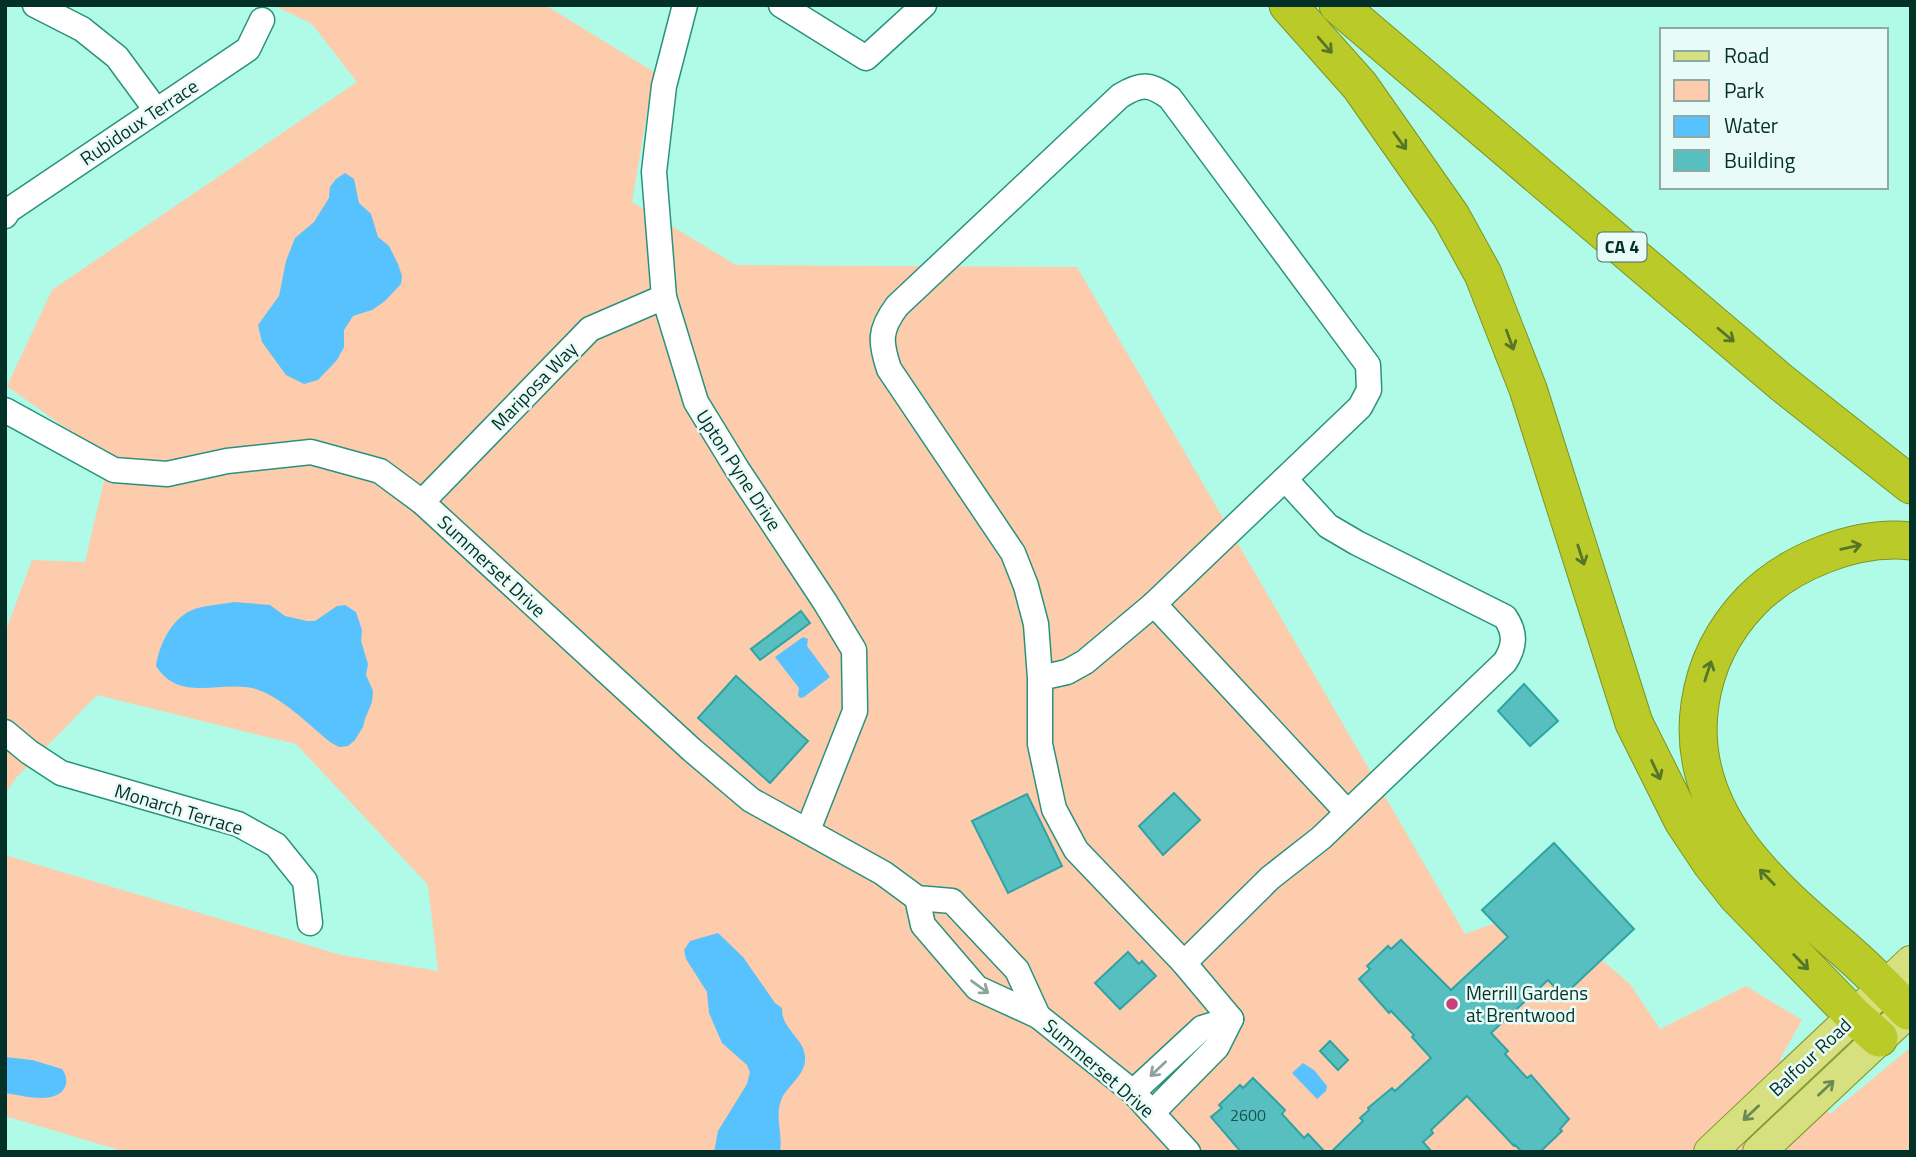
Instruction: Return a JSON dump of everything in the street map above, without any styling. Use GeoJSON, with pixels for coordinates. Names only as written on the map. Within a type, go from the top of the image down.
{"type":"FeatureCollection","features":[{"type":"Feature","properties":{"kind":"highway"},"geometry":{"type":"LineString","coordinates":[[1288,5],[1360,86],[1451,216],[1483,274],[1528,389],[1634,723],[1683,821],[1737,896],[1866,1027]]}},
{"type":"Feature","properties":{"kind":"highway","name":"CA 4"},"geometry":{"type":"LineString","coordinates":[[1338,5],[1782,383],[1911,485]]}},
{"type":"Feature","properties":{"kind":"highway","name":"CA 4"},"geometry":{"type":"LineString","coordinates":[[1373,5],[1778,348],[1911,454]]}},
{"type":"Feature","properties":{"kind":"highway"},"geometry":{"type":"LineString","coordinates":[[1901,1002],[1815,926],[1741,850],[1711,799],[1698,744],[1698,716],[1702,691],[1720,639],[1762,589],[1794,567],[1819,556],[1860,545],[1911,541]]}},
{"type":"Feature","properties":{"kind":"main road","name":"Balfour Road"},"geometry":{"type":"LineString","coordinates":[[1710,1152],[1901,1002],[1911,962]]}},
{"type":"Feature","properties":{"kind":"main road","name":"Balfour Road"},"geometry":{"type":"LineString","coordinates":[[1759,1152],[1866,1027]]}},
{"type":"Feature","properties":{"kind":"street"},"geometry":{"type":"LineString","coordinates":[[35,5],[82,29],[117,58],[156,110]]}},
{"type":"Feature","properties":{"kind":"street","name":"Upton Pyne Drive"},"geometry":{"type":"LineString","coordinates":[[685,5],[664,86],[654,172],[664,297],[696,402],[854,650],[855,711],[808,830]]}},
{"type":"Feature","properties":{"kind":"street"},"geometry":{"type":"LineString","coordinates":[[781,5],[866,58],[924,5]]}},
{"type":"Feature","properties":{"kind":"street","name":"Rubidoux Terrace"},"geometry":{"type":"LineString","coordinates":[[5,216],[9,210],[248,49],[262,20]]}},
{"type":"Feature","properties":{"kind":"street"},"geometry":{"type":"LineString","coordinates":[[1040,678],[1067,672],[1085,662],[1154,604],[1360,407],[1369,390],[1368,365],[1170,98],[1156,88],[1145,86],[1120,96],[897,306],[886,321],[882,333],[882,349],[889,369],[1013,553],[1026,586],[1036,624],[1040,678],[1040,744],[1054,809],[1076,850],[1184,963],[1231,1019]]}},
{"type":"Feature","properties":{"kind":"street","name":"Mariposa Way"},"geometry":{"type":"LineString","coordinates":[[422,502],[590,329],[664,297]]}},
{"type":"Feature","properties":{"kind":"street","name":"Summerset Drive"},"geometry":{"type":"LineString","coordinates":[[5,410],[114,470],[167,474],[227,461],[311,452],[380,471],[422,502],[751,800],[883,873],[917,898],[952,901],[1017,970],[1038,1016]]}},
{"type":"Feature","properties":{"kind":"street"},"geometry":{"type":"LineString","coordinates":[[1184,963],[1270,878],[1321,838],[1506,662],[1514,639],[1512,627],[1505,617],[1328,526],[1285,479]]}},
{"type":"Feature","properties":{"kind":"street"},"geometry":{"type":"LineString","coordinates":[[1154,604],[1347,812]]}},
{"type":"Feature","properties":{"kind":"street","name":"Monarch Terrace"},"geometry":{"type":"LineString","coordinates":[[5,732],[61,773],[238,824],[276,845],[305,881],[310,923]]}},
{"type":"Feature","properties":{"kind":"street","name":"Summerset Drive"},"geometry":{"type":"LineString","coordinates":[[917,898],[923,925],[977,988],[1038,1016],[1133,1092],[1188,1152]]}},
{"type":"Feature","properties":{"kind":"street"},"geometry":{"type":"LineString","coordinates":[[1133,1092],[1202,1028],[1231,1019]]}},
{"type":"Feature","properties":{"kind":"street"},"geometry":{"type":"LineString","coordinates":[[1152,1113],[1217,1047],[1231,1019]]}},
{"type":"Feature","properties":{"kind":"street"},"geometry":{"type":"LineString","coordinates":[[1186,1043],[1203,1061]]}},
{"type":"Feature","properties":{"kind":"green space"},"geometry":{"type":"Polygon","coordinates":[[[273,5],[545,5],[654,72],[632,202],[736,265],[1077,267],[1465,934],[1540,907],[1630,984],[1660,1029],[1746,986],[1802,1020],[1780,1059],[1830,1114],[1911,1047],[1911,1152],[126,1152],[5,1116],[5,855],[341,955],[438,971],[428,885],[296,744],[97,695],[16,778],[5,794],[5,633],[32,560],[85,562],[110,455],[7,386],[52,290],[357,82],[312,24],[273,5]]]}},
{"type":"Feature","properties":{"kind":"water"},"geometry":{"type":"Polygon","coordinates":[[[345,173],[354,179],[359,203],[371,214],[378,237],[389,246],[402,276],[401,284],[372,310],[353,316],[344,330],[344,347],[337,360],[318,380],[304,384],[286,375],[262,342],[258,325],[279,296],[286,261],[295,238],[314,222],[329,198],[330,187],[345,173]]]}},
{"type":"Feature","properties":{"kind":"water"},"geometry":{"type":"Polygon","coordinates":[[[234,602],[270,605],[285,616],[307,621],[315,621],[337,606],[345,605],[356,612],[368,664],[366,675],[373,691],[363,727],[348,746],[339,747],[330,742],[295,712],[266,693],[243,687],[189,687],[166,677],[156,666],[167,635],[183,615],[200,607],[234,602]]]}},
{"type":"Feature","properties":{"kind":"water"},"geometry":{"type":"Polygon","coordinates":[[[803,637],[808,639],[807,646],[830,677],[800,698],[799,688],[775,657],[803,637]]]}},
{"type":"Feature","properties":{"kind":"water"},"geometry":{"type":"Polygon","coordinates":[[[718,933],[743,957],[775,1003],[782,1008],[785,1022],[800,1043],[805,1056],[803,1068],[780,1105],[780,1152],[714,1152],[718,1131],[747,1084],[750,1072],[747,1065],[722,1043],[709,1013],[707,992],[686,959],[684,950],[690,941],[718,933]]]}},
{"type":"Feature","properties":{"kind":"water"},"geometry":{"type":"Polygon","coordinates":[[[5,1057],[32,1060],[62,1069],[66,1084],[62,1091],[48,1097],[5,1093],[5,1057]]]}},
{"type":"Feature","properties":{"kind":"water"},"geometry":{"type":"Polygon","coordinates":[[[1303,1063],[1314,1070],[1327,1086],[1326,1091],[1317,1099],[1292,1073],[1303,1063]]]}},
{"type":"Feature","properties":{"kind":"building"},"geometry":{"type":"Polygon","coordinates":[[[801,611],[810,623],[760,660],[751,649],[801,611]]]}},
{"type":"Feature","properties":{"kind":"building"},"geometry":{"type":"Polygon","coordinates":[[[736,676],[808,741],[770,783],[698,718],[736,676]]]}},
{"type":"Feature","properties":{"kind":"building"},"geometry":{"type":"Polygon","coordinates":[[[1524,684],[1558,721],[1530,746],[1498,711],[1524,684]]]}},
{"type":"Feature","properties":{"kind":"building"},"geometry":{"type":"Polygon","coordinates":[[[1174,793],[1200,820],[1163,855],[1139,826],[1174,793]]]}},
{"type":"Feature","properties":{"kind":"building"},"geometry":{"type":"Polygon","coordinates":[[[1027,794],[1062,866],[1008,893],[972,821],[1027,794]]]}},
{"type":"Feature","properties":{"kind":"building","name":"Merrill Gardens at Brentwood"},"geometry":{"type":"Polygon","coordinates":[[[1554,843],[1634,929],[1563,996],[1548,980],[1491,1033],[1508,1051],[1505,1054],[1527,1078],[1531,1075],[1569,1119],[1560,1129],[1562,1131],[1540,1152],[1522,1152],[1467,1096],[1431,1130],[1433,1133],[1423,1142],[1432,1152],[1331,1152],[1363,1121],[1360,1118],[1368,1108],[1392,1088],[1395,1091],[1431,1058],[1412,1037],[1414,1035],[1391,1011],[1389,1013],[1359,979],[1370,969],[1367,966],[1388,946],[1391,949],[1401,940],[1451,990],[1508,937],[1482,910],[1554,843]]]}},
{"type":"Feature","properties":{"kind":"building"},"geometry":{"type":"Polygon","coordinates":[[[1128,952],[1139,964],[1142,961],[1156,976],[1120,1009],[1095,983],[1128,952]]]}},
{"type":"Feature","properties":{"kind":"building"},"geometry":{"type":"Polygon","coordinates":[[[1330,1041],[1348,1060],[1338,1070],[1320,1051],[1330,1041]]]}},
{"type":"Feature","properties":{"kind":"building"},"geometry":{"type":"Polygon","coordinates":[[[1253,1078],[1285,1110],[1282,1114],[1304,1138],[1308,1134],[1325,1152],[1241,1152],[1211,1117],[1222,1108],[1219,1105],[1240,1085],[1243,1088],[1253,1078]]]}},
{"type":"Feature","properties":{"kind":"place","name":"Merrill Gardens at Brentwood"},"geometry":{"type":"Point","coordinates":[1452,1004]}}]}
